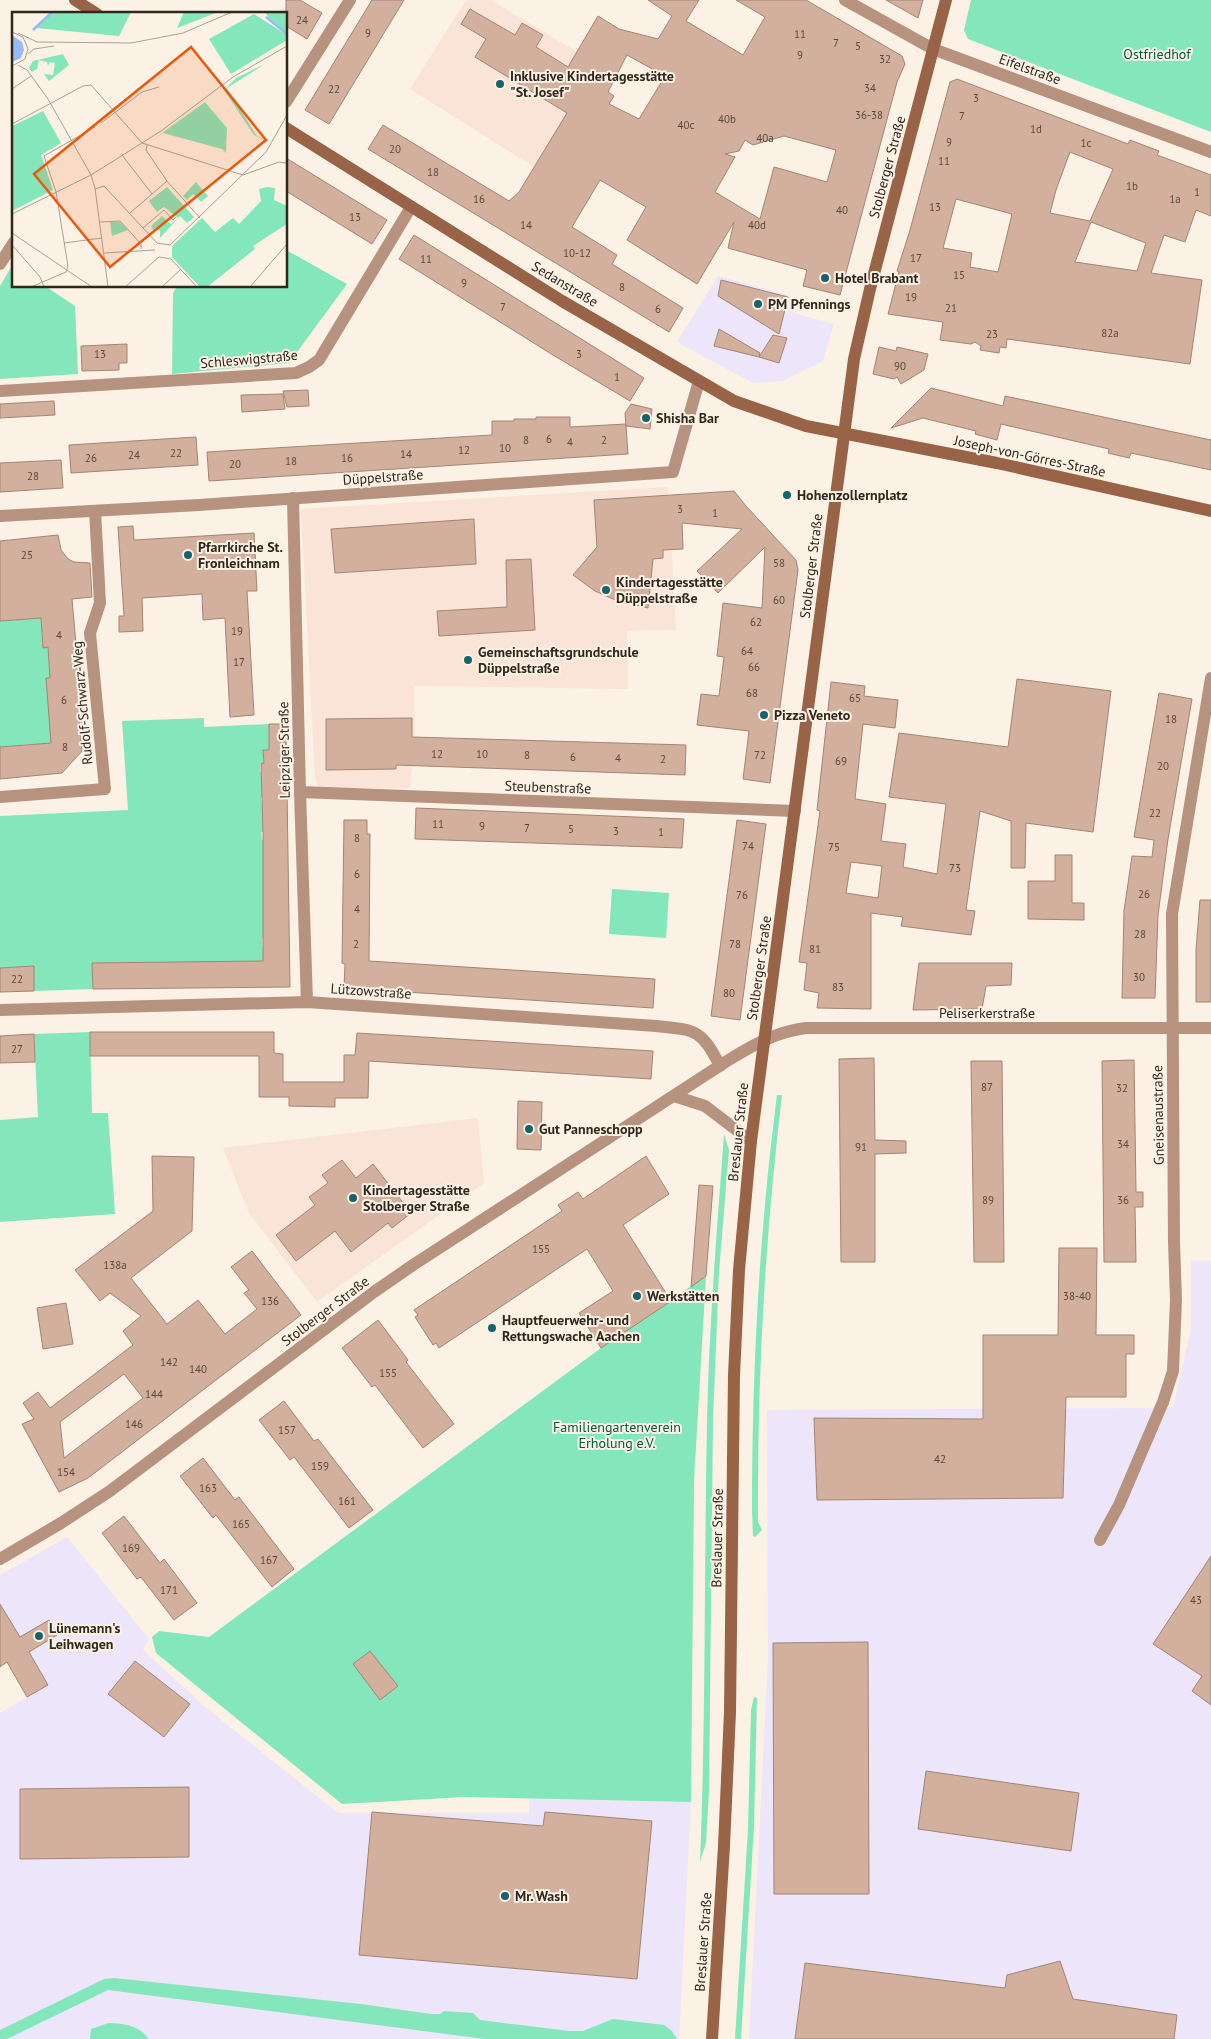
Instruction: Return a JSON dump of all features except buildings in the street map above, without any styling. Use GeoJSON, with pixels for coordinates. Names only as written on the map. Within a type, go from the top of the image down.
{"type":"FeatureCollection","features":[{"type":"Feature","properties":{"kind":"main road"},"geometry":{"type":"LineString","coordinates":[[75,0],[94,12]]}},
{"type":"Feature","properties":{"kind":"main road","name":"Stolberger Straße"},"geometry":{"type":"LineString","coordinates":[[765,1038],[854,359],[866,306],[946,0]]}},
{"type":"Feature","properties":{"kind":"main road","name":"Sedanstraße"},"geometry":{"type":"LineString","coordinates":[[288,129],[562,301],[734,402],[801,424],[843,433]]}},
{"type":"Feature","properties":{"kind":"main road","name":"Joseph-von-Görres-Straße"},"geometry":{"type":"LineString","coordinates":[[843,433],[988,461],[1211,510]]}},
{"type":"Feature","properties":{"kind":"main road","name":"Breslauer Straße"},"geometry":{"type":"LineString","coordinates":[[712,2039],[730,1712],[735,1365],[739,1270],[751,1141],[765,1038]]}},
{"type":"Feature","properties":{"kind":"street"},"geometry":{"type":"LineString","coordinates":[[288,99],[350,0]]}},
{"type":"Feature","properties":{"kind":"street","name":"Eifelstraße"},"geometry":{"type":"LineString","coordinates":[[845,0],[933,50],[1211,152]]}},
{"type":"Feature","properties":{"kind":"street","name":"Schleswigstraße"},"geometry":{"type":"LineString","coordinates":[[0,391],[296,372],[309,367],[319,360],[411,207]]}},
{"type":"Feature","properties":{"kind":"street"},"geometry":{"type":"LineString","coordinates":[[0,264],[12,245]]}},
{"type":"Feature","properties":{"kind":"street","name":"Düppelstraße"},"geometry":{"type":"LineString","coordinates":[[0,516],[673,472],[699,381]]}},
{"type":"Feature","properties":{"kind":"street","name":"Leipziger Straße"},"geometry":{"type":"LineString","coordinates":[[294,498],[300,792],[307,1002]]}},
{"type":"Feature","properties":{"kind":"street","name":"Rudolf-Schwarz-Weg"},"geometry":{"type":"LineString","coordinates":[[0,798],[105,789],[90,633],[100,603],[94,511]]}},
{"type":"Feature","properties":{"kind":"street","name":"Gneisenaustraße"},"geometry":{"type":"LineString","coordinates":[[1100,1540],[1119,1505],[1163,1402],[1173,1371],[1176,1300],[1172,914],[1211,678]]}},
{"type":"Feature","properties":{"kind":"street","name":"Steubenstraße"},"geometry":{"type":"LineString","coordinates":[[300,792],[795,811]]}},
{"type":"Feature","properties":{"kind":"street","name":"Lützowstraße"},"geometry":{"type":"LineString","coordinates":[[0,1010],[307,1002],[688,1029],[701,1036],[710,1046],[720,1066]]}},
{"type":"Feature","properties":{"kind":"street","name":"Peliserkerstraße"},"geometry":{"type":"LineString","coordinates":[[765,1038],[806,1028],[1211,1028]]}},
{"type":"Feature","properties":{"kind":"street","name":"Stolberger Straße"},"geometry":{"type":"LineString","coordinates":[[0,1559],[110,1491],[374,1292],[765,1038]]}},
{"type":"Feature","properties":{"kind":"street"},"geometry":{"type":"LineString","coordinates":[[674,1096],[705,1106],[751,1141]]}},
{"type":"Feature","properties":{"kind":"shaded area","name":"Inklusive Kindertagesstätte \"St. Josef\""},"geometry":{"type":"Polygon","coordinates":[[[466,0],[491,0],[584,56],[589,80],[534,167],[410,89],[466,0]]]}},
{"type":"Feature","properties":{"kind":"shaded area"},"geometry":{"type":"Polygon","coordinates":[[[718,276],[788,295],[795,306],[793,313],[834,324],[823,361],[782,381],[753,383],[677,342],[718,276]]]}},
{"type":"Feature","properties":{"kind":"shaded area","name":"Gemeinschaftsgrundschule Düppelstraße"},"geometry":{"type":"Polygon","coordinates":[[[668,487],[676,630],[627,631],[628,689],[414,686],[415,741],[410,788],[322,788],[317,785],[315,778],[301,509],[668,487]]]}},
{"type":"Feature","properties":{"kind":"shaded area","name":"Kindertagesstätte Stolberger Straße"},"geometry":{"type":"Polygon","coordinates":[[[478,1118],[484,1183],[317,1302],[249,1213],[223,1148],[478,1118]]]}},
{"type":"Feature","properties":{"kind":"shaded area"},"geometry":{"type":"Polygon","coordinates":[[[1191,1261],[1211,1261],[1211,2039],[749,2039],[768,1660],[767,1410],[1173,1408],[1191,1330],[1191,1261]]]}},
{"type":"Feature","properties":{"kind":"shaded area"},"geometry":{"type":"Polygon","coordinates":[[[67,1537],[149,1639],[143,1650],[204,1706],[338,1813],[529,1813],[529,1799],[691,1802],[679,2039],[0,2039],[0,1713],[48,1685],[0,1604],[0,1575],[67,1537]]]}},
{"type":"Feature","properties":{"kind":"green space","name":"Ostfriedhof"},"geometry":{"type":"Polygon","coordinates":[[[971,0],[1211,0],[1211,132],[968,39],[964,30],[971,0]]]}},
{"type":"Feature","properties":{"kind":"green space"},"geometry":{"type":"Polygon","coordinates":[[[288,251],[347,284],[289,363],[172,374],[173,293],[176,288],[288,288],[288,251]]]}},
{"type":"Feature","properties":{"kind":"green space"},"geometry":{"type":"Polygon","coordinates":[[[12,266],[12,288],[48,288],[75,306],[78,374],[0,379],[0,286],[12,266]]]}},
{"type":"Feature","properties":{"kind":"green space"},"geometry":{"type":"Polygon","coordinates":[[[43,571],[41,623],[43,647],[48,647],[49,666],[55,677],[46,678],[50,724],[59,735],[44,752],[34,753],[31,744],[0,747],[0,621],[43,571]]]}},
{"type":"Feature","properties":{"kind":"green space"},"geometry":{"type":"Polygon","coordinates":[[[204,718],[204,727],[269,724],[269,750],[263,750],[264,763],[260,764],[260,772],[263,772],[264,798],[261,798],[262,805],[264,805],[264,832],[261,832],[262,840],[265,840],[265,867],[263,867],[265,902],[263,903],[263,911],[266,911],[266,937],[262,938],[262,946],[265,946],[265,961],[92,963],[93,989],[34,991],[33,966],[0,968],[0,816],[128,810],[122,721],[204,718]]]}},
{"type":"Feature","properties":{"kind":"green space"},"geometry":{"type":"Polygon","coordinates":[[[612,889],[669,893],[666,938],[609,934],[612,889]]]}},
{"type":"Feature","properties":{"kind":"green space"},"geometry":{"type":"Polygon","coordinates":[[[90,1032],[92,1113],[108,1113],[115,1214],[0,1222],[0,1120],[38,1117],[34,1034],[90,1032]]]}},
{"type":"Feature","properties":{"kind":"green space"},"geometry":{"type":"Polygon","coordinates":[[[777,1095],[782,1095],[763,1308],[759,1415],[758,1522],[762,1530],[755,1537],[753,1536],[752,1511],[752,1459],[755,1355],[761,1251],[777,1095]]]}},
{"type":"Feature","properties":{"kind":"green space"},"geometry":{"type":"Polygon","coordinates":[[[724,1134],[729,1150],[719,1272],[713,1420],[709,1792],[706,1843],[700,1862],[708,1385],[724,1134]]]}},
{"type":"Feature","properties":{"kind":"green space","name":"Familiengartenverein Erholung e.V."},"geometry":{"type":"Polygon","coordinates":[[[706,1276],[694,1481],[691,1802],[464,1797],[342,1804],[156,1653],[152,1637],[159,1631],[209,1637],[601,1348],[706,1276]]]}},
{"type":"Feature","properties":{"kind":"green space"},"geometry":{"type":"Polygon","coordinates":[[[754,1697],[757,1698],[754,1827],[741,2039],[735,2039],[748,1829],[751,1710],[754,1697]]]}},
{"type":"Feature","properties":{"kind":"green space"},"geometry":{"type":"Polygon","coordinates":[[[114,1978],[361,2004],[431,2014],[440,2014],[444,2011],[473,2013],[480,2020],[569,2031],[583,2031],[613,2019],[664,2025],[672,2031],[677,2039],[485,2039],[108,1990],[7,2039],[0,2039],[0,2030],[104,1979],[114,1978]]]}},
{"type":"Feature","properties":{"kind":"green space"},"geometry":{"type":"Polygon","coordinates":[[[109,2023],[136,2028],[149,2039],[90,2039],[91,2029],[109,2023]]]}},
{"type":"Feature","properties":{"kind":"place","name":"Inklusive Kindertagesstätte \"St. Josef\""},"geometry":{"type":"Point","coordinates":[500,84]}},
{"type":"Feature","properties":{"kind":"place","name":"Hotel Brabant"},"geometry":{"type":"Point","coordinates":[825,278]}},
{"type":"Feature","properties":{"kind":"place","name":"PM Pfennings"},"geometry":{"type":"Point","coordinates":[758,304]}},
{"type":"Feature","properties":{"kind":"place","name":"Shisha Bar"},"geometry":{"type":"Point","coordinates":[646,418]}},
{"type":"Feature","properties":{"kind":"place","name":"Hohenzollernplatz"},"geometry":{"type":"Point","coordinates":[787,495]}},
{"type":"Feature","properties":{"kind":"place","name":"Pfarrkirche St. Fronleichnam"},"geometry":{"type":"Point","coordinates":[188,555]}},
{"type":"Feature","properties":{"kind":"place","name":"Kindertagesstätte Düppelstraße"},"geometry":{"type":"Point","coordinates":[606,590]}},
{"type":"Feature","properties":{"kind":"place","name":"Gemeinschaftsgrundschule Düppelstraße"},"geometry":{"type":"Point","coordinates":[468,660]}},
{"type":"Feature","properties":{"kind":"place","name":"Pizza Veneto"},"geometry":{"type":"Point","coordinates":[764,715]}},
{"type":"Feature","properties":{"kind":"place","name":"Gut Panneschopp"},"geometry":{"type":"Point","coordinates":[529,1129]}},
{"type":"Feature","properties":{"kind":"place","name":"Kindertagesstätte Stolberger Straße"},"geometry":{"type":"Point","coordinates":[353,1198]}},
{"type":"Feature","properties":{"kind":"place","name":"Werkstätten"},"geometry":{"type":"Point","coordinates":[637,1296]}},
{"type":"Feature","properties":{"kind":"place","name":"Hauptfeuerwehr- und Rettungswache Aachen"},"geometry":{"type":"Point","coordinates":[492,1328]}},
{"type":"Feature","properties":{"kind":"place","name":"Lünemann's Leihwagen"},"geometry":{"type":"Point","coordinates":[39,1636]}},
{"type":"Feature","properties":{"kind":"place","name":"Mr. Wash"},"geometry":{"type":"Point","coordinates":[505,1896]}}]}
